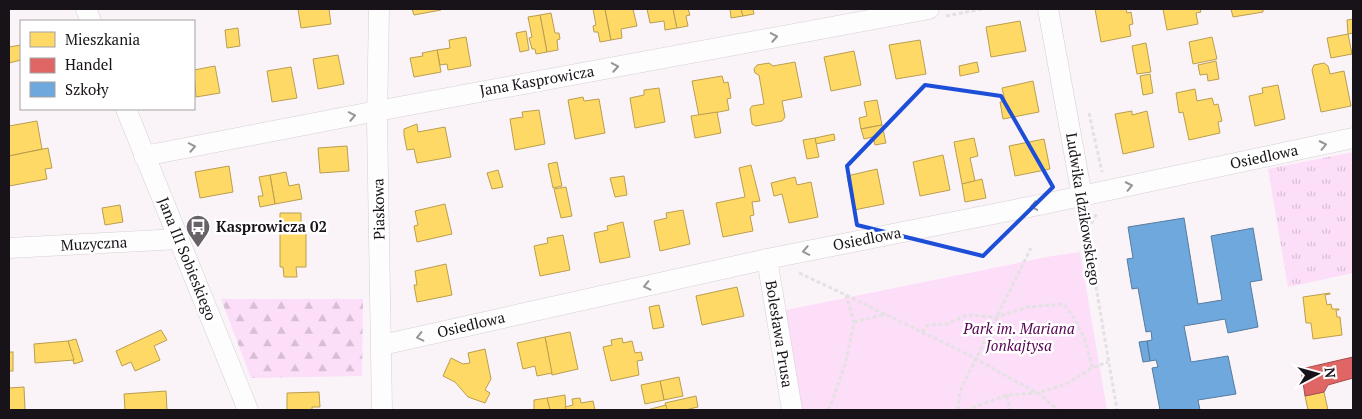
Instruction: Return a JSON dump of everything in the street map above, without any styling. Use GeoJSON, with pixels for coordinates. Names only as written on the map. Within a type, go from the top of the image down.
{"type":"FeatureCollection","features":[{"type":"Feature","properties":{"kind":"street","name":"Piaskowa"},"geometry":{"type":"LineString","coordinates":[[379,9],[377,111],[382,410]]}},
{"type":"Feature","properties":{"kind":"street","name":"Jana Kasprowicza"},"geometry":{"type":"LineString","coordinates":[[144,156],[929,9]]}},
{"type":"Feature","properties":{"kind":"street","name":"Ludwika Idzikowskiego"},"geometry":{"type":"LineString","coordinates":[[1048,9],[1082,196]]}},
{"type":"Feature","properties":{"kind":"street","name":"Jana III Sobieskiego"},"geometry":{"type":"LineString","coordinates":[[126,110],[248,410]]}},
{"type":"Feature","properties":{"kind":"street","name":"Osiedlowa"},"geometry":{"type":"LineString","coordinates":[[382,345],[767,259],[1082,196],[1353,138]]}},
{"type":"Feature","properties":{"kind":"street","name":"Muzyczna"},"geometry":{"type":"LineString","coordinates":[[9,248],[179,239]]}},
{"type":"Feature","properties":{"kind":"street","name":"Bolesława Prusa"},"geometry":{"type":"LineString","coordinates":[[767,259],[792,410]]}},
{"type":"Feature","properties":{"kind":"path"},"geometry":{"type":"LineString","coordinates":[[1088,104],[1101,171],[1104,174],[1112,175],[1114,189]]}},
{"type":"Feature","properties":{"kind":"path","name":"Ludwika Idzikowskiego"},"geometry":{"type":"LineString","coordinates":[[1082,196],[1117,410]]}},
{"type":"Feature","properties":{"kind":"path"},"geometry":{"type":"LineString","coordinates":[[958,410],[960,391],[1031,248]]}},
{"type":"Feature","properties":{"kind":"path"},"geometry":{"type":"LineString","coordinates":[[767,259],[846,294],[975,358],[1038,392],[1058,410]]}},
{"type":"Feature","properties":{"kind":"path"},"geometry":{"type":"LineString","coordinates":[[828,410],[846,361],[854,322],[846,294]]}},
{"type":"Feature","properties":{"kind":"path"},"geometry":{"type":"LineString","coordinates":[[922,332],[928,325],[947,324],[966,315],[997,318],[1028,308],[1063,304],[1073,314],[1089,351],[1092,368]]}},
{"type":"Feature","properties":{"kind":"path"},"geometry":{"type":"LineString","coordinates":[[854,322],[886,314]]}},
{"type":"Feature","properties":{"kind":"path"},"geometry":{"type":"LineString","coordinates":[[966,410],[1006,396],[1038,392],[1066,384],[1092,368],[1108,362]]}},
{"type":"Feature","properties":{"kind":"path"},"geometry":{"type":"LineString","coordinates":[[1006,396],[1010,410]]}},
{"type":"Feature","properties":{"kind":"highlighted area"},"geometry":{"type":"Polygon","coordinates":[[[925,85],[1001,96],[1053,187],[983,256],[857,225],[847,166],[925,85]]]}},
{"type":"Feature","properties":{"kind":"green space"},"geometry":{"type":"Polygon","coordinates":[[[1353,152],[1353,273],[1288,287],[1268,169],[1353,152]]]}},
{"type":"Feature","properties":{"kind":"green space","name":"Park im. Mariana Jonkajtysa"},"geometry":{"type":"Polygon","coordinates":[[[1080,252],[1107,410],[798,410],[781,311],[1080,252]]]}},
{"type":"Feature","properties":{"kind":"green space"},"geometry":{"type":"Polygon","coordinates":[[[221,299],[363,299],[362,376],[251,378],[221,299]]]}},
{"type":"Feature","properties":{"kind":"building: Mieszkania"},"geometry":{"type":"Polygon","coordinates":[[[298,9],[329,9],[331,24],[301,28],[298,9]]]}},
{"type":"Feature","properties":{"kind":"building: Mieszkania"},"geometry":{"type":"Polygon","coordinates":[[[412,9],[441,9],[441,10],[414,15],[412,9]]]}},
{"type":"Feature","properties":{"kind":"building: Mieszkania"},"geometry":{"type":"Polygon","coordinates":[[[593,9],[605,9],[611,40],[600,42],[598,32],[594,32],[593,26],[596,25],[593,9]]]}},
{"type":"Feature","properties":{"kind":"building: Mieszkania"},"geometry":{"type":"Polygon","coordinates":[[[605,9],[633,9],[637,26],[621,29],[622,38],[611,40],[605,9]]]}},
{"type":"Feature","properties":{"kind":"building: Mieszkania"},"geometry":{"type":"Polygon","coordinates":[[[647,9],[673,9],[677,28],[665,30],[664,21],[650,23],[647,9]]]}},
{"type":"Feature","properties":{"kind":"building: Mieszkania"},"geometry":{"type":"Polygon","coordinates":[[[673,9],[688,9],[690,15],[686,16],[688,26],[677,28],[673,9]]]}},
{"type":"Feature","properties":{"kind":"building: Mieszkania"},"geometry":{"type":"Polygon","coordinates":[[[730,9],[741,9],[743,16],[731,18],[730,9]]]}},
{"type":"Feature","properties":{"kind":"building: Mieszkania"},"geometry":{"type":"Polygon","coordinates":[[[741,9],[753,9],[754,14],[743,16],[741,9]]]}},
{"type":"Feature","properties":{"kind":"building: Mieszkania"},"geometry":{"type":"Polygon","coordinates":[[[1095,9],[1126,9],[1127,13],[1131,12],[1133,24],[1129,25],[1131,36],[1101,42],[1095,9]]]}},
{"type":"Feature","properties":{"kind":"building: Mieszkania"},"geometry":{"type":"Polygon","coordinates":[[[1163,9],[1200,9],[1201,12],[1196,13],[1198,24],[1167,30],[1163,9]]]}},
{"type":"Feature","properties":{"kind":"building: Mieszkania"},"geometry":{"type":"Polygon","coordinates":[[[1231,9],[1263,9],[1263,12],[1233,17],[1231,9]]]}},
{"type":"Feature","properties":{"kind":"building: Mieszkania"},"geometry":{"type":"Polygon","coordinates":[[[551,13],[555,33],[559,33],[560,39],[557,40],[558,50],[547,52],[540,15],[551,13]]]}},
{"type":"Feature","properties":{"kind":"building: Mieszkania"},"geometry":{"type":"Polygon","coordinates":[[[540,15],[547,52],[536,54],[535,49],[532,49],[529,38],[532,37],[528,17],[540,15]]]}},
{"type":"Feature","properties":{"kind":"building: Mieszkania"},"geometry":{"type":"Polygon","coordinates":[[[1353,19],[1353,33],[1348,34],[1347,20],[1353,19]]]}},
{"type":"Feature","properties":{"kind":"building: Mieszkania"},"geometry":{"type":"Polygon","coordinates":[[[1020,21],[1026,51],[991,57],[986,27],[1020,21]]]}},
{"type":"Feature","properties":{"kind":"building: Mieszkania"},"geometry":{"type":"Polygon","coordinates":[[[238,28],[240,46],[227,48],[225,30],[238,28]]]}},
{"type":"Feature","properties":{"kind":"building: Mieszkania"},"geometry":{"type":"Polygon","coordinates":[[[526,31],[529,50],[520,52],[516,33],[526,31]]]}},
{"type":"Feature","properties":{"kind":"building: Mieszkania"},"geometry":{"type":"Polygon","coordinates":[[[1348,34],[1352,54],[1331,58],[1327,38],[1348,34]]]}},
{"type":"Feature","properties":{"kind":"building: Mieszkania"},"geometry":{"type":"Polygon","coordinates":[[[466,37],[471,66],[448,70],[447,64],[440,65],[437,50],[450,48],[449,40],[466,37]]]}},
{"type":"Feature","properties":{"kind":"building: Mieszkania"},"geometry":{"type":"Polygon","coordinates":[[[1212,37],[1217,59],[1193,64],[1189,42],[1212,37]]]}},
{"type":"Feature","properties":{"kind":"building: Mieszkania"},"geometry":{"type":"Polygon","coordinates":[[[920,40],[926,74],[896,79],[889,45],[920,40]]]}},
{"type":"Feature","properties":{"kind":"building: Mieszkania"},"geometry":{"type":"Polygon","coordinates":[[[1146,43],[1151,72],[1137,74],[1132,46],[1146,43]]]}},
{"type":"Feature","properties":{"kind":"building: Mieszkania"},"geometry":{"type":"Polygon","coordinates":[[[20,45],[20,60],[9,63],[9,47],[20,45]]]}},
{"type":"Feature","properties":{"kind":"building: Mieszkania"},"geometry":{"type":"Polygon","coordinates":[[[437,50],[441,72],[414,77],[410,58],[423,56],[422,53],[437,50]]]}},
{"type":"Feature","properties":{"kind":"building: Mieszkania"},"geometry":{"type":"Polygon","coordinates":[[[854,51],[861,85],[831,91],[824,57],[854,51]]]}},
{"type":"Feature","properties":{"kind":"building: Mieszkania"},"geometry":{"type":"Polygon","coordinates":[[[338,55],[344,84],[318,89],[313,59],[338,55]]]}},
{"type":"Feature","properties":{"kind":"building: Mieszkania"},"geometry":{"type":"Polygon","coordinates":[[[1216,61],[1219,79],[1208,81],[1207,74],[1200,75],[1198,65],[1216,61]]]}},
{"type":"Feature","properties":{"kind":"building: Mieszkania"},"geometry":{"type":"Polygon","coordinates":[[[795,62],[802,97],[782,101],[785,117],[782,121],[756,126],[752,124],[750,109],[752,106],[764,104],[759,75],[755,73],[754,69],[757,65],[769,63],[773,66],[795,62]]]}},
{"type":"Feature","properties":{"kind":"building: Mieszkania"},"geometry":{"type":"Polygon","coordinates":[[[977,62],[979,72],[960,76],[959,66],[977,62]]]}},
{"type":"Feature","properties":{"kind":"building: Mieszkania"},"geometry":{"type":"Polygon","coordinates":[[[1324,63],[1328,66],[1330,74],[1344,71],[1351,106],[1321,112],[1312,70],[1314,65],[1324,63]]]}},
{"type":"Feature","properties":{"kind":"building: Mieszkania"},"geometry":{"type":"Polygon","coordinates":[[[215,66],[220,93],[196,97],[195,70],[215,66]]]}},
{"type":"Feature","properties":{"kind":"building: Mieszkania"},"geometry":{"type":"Polygon","coordinates":[[[291,67],[297,98],[272,102],[267,71],[291,67]]]}},
{"type":"Feature","properties":{"kind":"building: Mieszkania"},"geometry":{"type":"Polygon","coordinates":[[[1150,74],[1153,93],[1143,95],[1140,76],[1150,74]]]}},
{"type":"Feature","properties":{"kind":"building: Mieszkania"},"geometry":{"type":"Polygon","coordinates":[[[722,76],[724,83],[728,82],[731,98],[727,99],[729,110],[699,116],[692,81],[722,76]]]}},
{"type":"Feature","properties":{"kind":"building: Mieszkania"},"geometry":{"type":"Polygon","coordinates":[[[1033,81],[1039,112],[1003,119],[1000,102],[1005,101],[1002,88],[1033,81]]]}},
{"type":"Feature","properties":{"kind":"building: Mieszkania"},"geometry":{"type":"Polygon","coordinates":[[[1278,85],[1285,119],[1255,126],[1249,96],[1263,93],[1262,88],[1278,85]]]}},
{"type":"Feature","properties":{"kind":"building: Mieszkania"},"geometry":{"type":"Polygon","coordinates":[[[659,88],[665,122],[635,128],[630,98],[644,95],[644,90],[659,88]]]}},
{"type":"Feature","properties":{"kind":"building: Mieszkania"},"geometry":{"type":"Polygon","coordinates":[[[1195,89],[1197,101],[1212,98],[1214,105],[1218,104],[1222,121],[1218,122],[1220,133],[1189,140],[1183,112],[1179,113],[1176,93],[1195,89]]]}},
{"type":"Feature","properties":{"kind":"building: Mieszkania"},"geometry":{"type":"Polygon","coordinates":[[[583,97],[584,101],[599,99],[605,133],[575,139],[568,100],[583,97]]]}},
{"type":"Feature","properties":{"kind":"building: Mieszkania"},"geometry":{"type":"Polygon","coordinates":[[[877,100],[882,125],[861,129],[859,118],[867,116],[864,102],[877,100]]]}},
{"type":"Feature","properties":{"kind":"building: Mieszkania"},"geometry":{"type":"Polygon","coordinates":[[[539,110],[545,144],[515,150],[510,119],[523,117],[522,112],[539,110]]]}},
{"type":"Feature","properties":{"kind":"building: Mieszkania"},"geometry":{"type":"Polygon","coordinates":[[[1132,111],[1132,115],[1147,111],[1154,147],[1123,154],[1115,114],[1132,111]]]}},
{"type":"Feature","properties":{"kind":"building: Mieszkania"},"geometry":{"type":"Polygon","coordinates":[[[717,112],[721,133],[695,138],[691,116],[717,112]]]}},
{"type":"Feature","properties":{"kind":"building: Mieszkania"},"geometry":{"type":"Polygon","coordinates":[[[37,121],[42,149],[9,156],[9,126],[37,121]]]}},
{"type":"Feature","properties":{"kind":"building: Mieszkania"},"geometry":{"type":"Polygon","coordinates":[[[417,124],[418,132],[445,127],[451,157],[417,163],[414,149],[407,150],[404,129],[417,124]]]}},
{"type":"Feature","properties":{"kind":"building: Mieszkania"},"geometry":{"type":"Polygon","coordinates":[[[882,125],[886,143],[875,145],[873,137],[864,139],[861,129],[882,125]]]}},
{"type":"Feature","properties":{"kind":"building: Mieszkania"},"geometry":{"type":"Polygon","coordinates":[[[834,134],[835,140],[816,144],[815,138],[834,134]]]}},
{"type":"Feature","properties":{"kind":"building: Mieszkania"},"geometry":{"type":"Polygon","coordinates":[[[815,138],[819,157],[807,159],[803,140],[815,138]]]}},
{"type":"Feature","properties":{"kind":"building: Mieszkania"},"geometry":{"type":"Polygon","coordinates":[[[974,138],[978,156],[970,158],[975,181],[962,184],[954,142],[974,138]]]}},
{"type":"Feature","properties":{"kind":"building: Mieszkania"},"geometry":{"type":"Polygon","coordinates":[[[1044,139],[1050,169],[1015,176],[1009,146],[1044,139]]]}},
{"type":"Feature","properties":{"kind":"building: Mieszkania"},"geometry":{"type":"Polygon","coordinates":[[[347,146],[349,171],[320,173],[318,148],[347,146]]]}},
{"type":"Feature","properties":{"kind":"building: Mieszkania"},"geometry":{"type":"Polygon","coordinates":[[[48,148],[52,168],[45,169],[47,179],[9,186],[9,156],[48,148]]]}},
{"type":"Feature","properties":{"kind":"building: Mieszkania"},"geometry":{"type":"Polygon","coordinates":[[[943,155],[950,190],[920,196],[913,162],[943,155]]]}},
{"type":"Feature","properties":{"kind":"building: Mieszkania"},"geometry":{"type":"Polygon","coordinates":[[[557,162],[562,186],[553,188],[548,164],[557,162]]]}},
{"type":"Feature","properties":{"kind":"building: Mieszkania"},"geometry":{"type":"Polygon","coordinates":[[[751,165],[760,201],[752,202],[754,215],[750,216],[753,231],[723,237],[716,203],[745,197],[739,168],[751,165]]]}},
{"type":"Feature","properties":{"kind":"building: Mieszkania"},"geometry":{"type":"Polygon","coordinates":[[[229,166],[233,192],[200,198],[195,172],[229,166]]]}},
{"type":"Feature","properties":{"kind":"building: Mieszkania"},"geometry":{"type":"Polygon","coordinates":[[[877,169],[884,204],[854,210],[847,176],[877,169]]]}},
{"type":"Feature","properties":{"kind":"building: Mieszkania"},"geometry":{"type":"Polygon","coordinates":[[[498,170],[503,187],[492,189],[487,173],[498,170]]]}},
{"type":"Feature","properties":{"kind":"building: Mieszkania"},"geometry":{"type":"Polygon","coordinates":[[[286,172],[289,186],[299,184],[302,199],[275,204],[270,175],[286,172]]]}},
{"type":"Feature","properties":{"kind":"building: Mieszkania"},"geometry":{"type":"Polygon","coordinates":[[[270,175],[275,204],[260,207],[258,196],[263,196],[259,177],[270,175]]]}},
{"type":"Feature","properties":{"kind":"building: Mieszkania"},"geometry":{"type":"Polygon","coordinates":[[[624,176],[627,195],[615,197],[610,178],[624,176]]]}},
{"type":"Feature","properties":{"kind":"building: Mieszkania"},"geometry":{"type":"Polygon","coordinates":[[[795,177],[797,185],[811,182],[818,217],[789,223],[782,194],[774,196],[771,183],[795,177]]]}},
{"type":"Feature","properties":{"kind":"building: Mieszkania"},"geometry":{"type":"Polygon","coordinates":[[[982,179],[986,198],[965,202],[962,184],[982,179]]]}},
{"type":"Feature","properties":{"kind":"building: Mieszkania"},"geometry":{"type":"Polygon","coordinates":[[[566,187],[572,216],[561,218],[554,189],[566,187]]]}},
{"type":"Feature","properties":{"kind":"building: Mieszkania"},"geometry":{"type":"Polygon","coordinates":[[[445,204],[452,234],[417,242],[414,226],[418,225],[415,211],[445,204]]]}},
{"type":"Feature","properties":{"kind":"building: Mieszkania"},"geometry":{"type":"Polygon","coordinates":[[[120,205],[123,222],[105,225],[102,208],[120,205]]]}},
{"type":"Feature","properties":{"kind":"building: Mieszkania"},"geometry":{"type":"Polygon","coordinates":[[[683,210],[690,244],[660,251],[654,221],[667,218],[666,213],[683,210]]]}},
{"type":"Feature","properties":{"kind":"building: Mieszkania"},"geometry":{"type":"Polygon","coordinates":[[[280,213],[301,213],[301,225],[306,225],[306,267],[296,267],[297,277],[284,277],[283,267],[280,267],[280,213]]]}},
{"type":"Feature","properties":{"kind":"building: Mieszkania"},"geometry":{"type":"Polygon","coordinates":[[[623,222],[630,257],[600,263],[594,233],[608,230],[607,226],[623,222]]]}},
{"type":"Feature","properties":{"kind":"building: Mieszkania"},"geometry":{"type":"Polygon","coordinates":[[[563,235],[570,270],[540,276],[534,246],[548,243],[547,238],[563,235]]]}},
{"type":"Feature","properties":{"kind":"building: Mieszkania"},"geometry":{"type":"Polygon","coordinates":[[[446,264],[452,295],[417,302],[414,285],[417,285],[415,271],[446,264]]]}},
{"type":"Feature","properties":{"kind":"building: Mieszkania"},"geometry":{"type":"Polygon","coordinates":[[[737,287],[744,316],[702,325],[696,296],[737,287]]]}},
{"type":"Feature","properties":{"kind":"building: Mieszkania"},"geometry":{"type":"Polygon","coordinates":[[[1330,293],[1325,295],[1327,305],[1331,304],[1332,309],[1339,309],[1336,310],[1337,317],[1340,317],[1342,335],[1313,339],[1311,323],[1306,323],[1303,297],[1330,293]]]}},
{"type":"Feature","properties":{"kind":"building: Mieszkania"},"geometry":{"type":"Polygon","coordinates":[[[659,305],[664,327],[653,329],[649,307],[659,305]]]}},
{"type":"Feature","properties":{"kind":"building: Mieszkania"},"geometry":{"type":"Polygon","coordinates":[[[161,330],[167,340],[154,346],[160,360],[135,371],[131,362],[122,366],[116,351],[161,330]]]}},
{"type":"Feature","properties":{"kind":"building: Mieszkania"},"geometry":{"type":"Polygon","coordinates":[[[570,332],[578,369],[552,375],[545,337],[570,332]]]}},
{"type":"Feature","properties":{"kind":"building: Mieszkania"},"geometry":{"type":"Polygon","coordinates":[[[545,337],[552,373],[537,376],[535,366],[523,369],[517,343],[545,337]]]}},
{"type":"Feature","properties":{"kind":"building: Mieszkania"},"geometry":{"type":"Polygon","coordinates":[[[622,338],[623,343],[632,341],[635,353],[641,352],[643,360],[637,361],[639,375],[611,381],[603,347],[612,345],[611,340],[622,338]]]}},
{"type":"Feature","properties":{"kind":"building: Mieszkania"},"geometry":{"type":"Polygon","coordinates":[[[76,339],[83,361],[74,364],[68,341],[76,339]]]}},
{"type":"Feature","properties":{"kind":"building: Mieszkania"},"geometry":{"type":"Polygon","coordinates":[[[68,341],[74,360],[35,363],[34,344],[68,341]]]}},
{"type":"Feature","properties":{"kind":"building: Mieszkania"},"geometry":{"type":"Polygon","coordinates":[[[485,349],[491,379],[485,390],[490,393],[485,403],[468,397],[455,382],[443,376],[451,358],[463,364],[470,363],[468,353],[485,349]]]}},
{"type":"Feature","properties":{"kind":"building: Mieszkania"},"geometry":{"type":"Polygon","coordinates":[[[9,352],[13,352],[13,371],[9,371],[9,352]]]}},
{"type":"Feature","properties":{"kind":"building: Mieszkania"},"geometry":{"type":"Polygon","coordinates":[[[679,377],[683,396],[664,400],[660,381],[679,377]]]}},
{"type":"Feature","properties":{"kind":"building: Mieszkania"},"geometry":{"type":"Polygon","coordinates":[[[660,381],[664,400],[645,404],[641,385],[660,381]]]}},
{"type":"Feature","properties":{"kind":"building: Mieszkania"},"geometry":{"type":"Polygon","coordinates":[[[24,387],[25,410],[9,410],[9,388],[24,387]]]}},
{"type":"Feature","properties":{"kind":"building: Mieszkania"},"geometry":{"type":"Polygon","coordinates":[[[166,391],[167,410],[125,410],[124,394],[166,391]]]}},
{"type":"Feature","properties":{"kind":"building: Mieszkania"},"geometry":{"type":"Polygon","coordinates":[[[319,392],[320,407],[312,407],[312,410],[287,410],[287,393],[319,392]]]}},
{"type":"Feature","properties":{"kind":"building: Mieszkania"},"geometry":{"type":"Polygon","coordinates":[[[1324,392],[1328,410],[1308,410],[1305,396],[1324,392]]]}},
{"type":"Feature","properties":{"kind":"building: Mieszkania"},"geometry":{"type":"Polygon","coordinates":[[[565,395],[566,410],[550,410],[547,398],[565,395]]]}},
{"type":"Feature","properties":{"kind":"building: Mieszkania"},"geometry":{"type":"Polygon","coordinates":[[[696,396],[698,407],[685,410],[667,410],[665,403],[696,396]]]}},
{"type":"Feature","properties":{"kind":"building: Mieszkania"},"geometry":{"type":"Polygon","coordinates":[[[547,398],[550,410],[534,410],[534,400],[547,398]]]}},
{"type":"Feature","properties":{"kind":"building: Mieszkania"},"geometry":{"type":"Polygon","coordinates":[[[580,398],[581,403],[593,401],[595,410],[566,410],[565,407],[573,405],[572,399],[580,398]]]}},
{"type":"Feature","properties":{"kind":"building: Mieszkania"},"geometry":{"type":"Polygon","coordinates":[[[666,405],[667,410],[647,410],[666,405]]]}},
{"type":"Feature","properties":{"kind":"building: Handel"},"geometry":{"type":"Polygon","coordinates":[[[1353,357],[1353,378],[1328,385],[1324,392],[1305,396],[1301,369],[1353,357]]]}},
{"type":"Feature","properties":{"kind":"building: Szkoły"},"geometry":{"type":"Polygon","coordinates":[[[1184,218],[1198,304],[1222,300],[1211,236],[1253,228],[1262,280],[1250,282],[1258,327],[1228,333],[1225,319],[1184,326],[1191,362],[1228,356],[1236,394],[1198,400],[1200,410],[1160,410],[1152,368],[1158,367],[1156,360],[1150,361],[1147,341],[1152,340],[1151,331],[1146,332],[1138,288],[1132,289],[1127,259],[1133,258],[1128,227],[1184,218]]]}},
{"type":"Feature","properties":{"kind":"building: Szkoły"},"geometry":{"type":"Polygon","coordinates":[[[1147,341],[1150,361],[1143,362],[1139,342],[1147,341]]]}},
{"type":"Feature","properties":{"kind":"place","name":"Kasprowicza 02"},"geometry":{"type":"Point","coordinates":[198,248]}}]}
